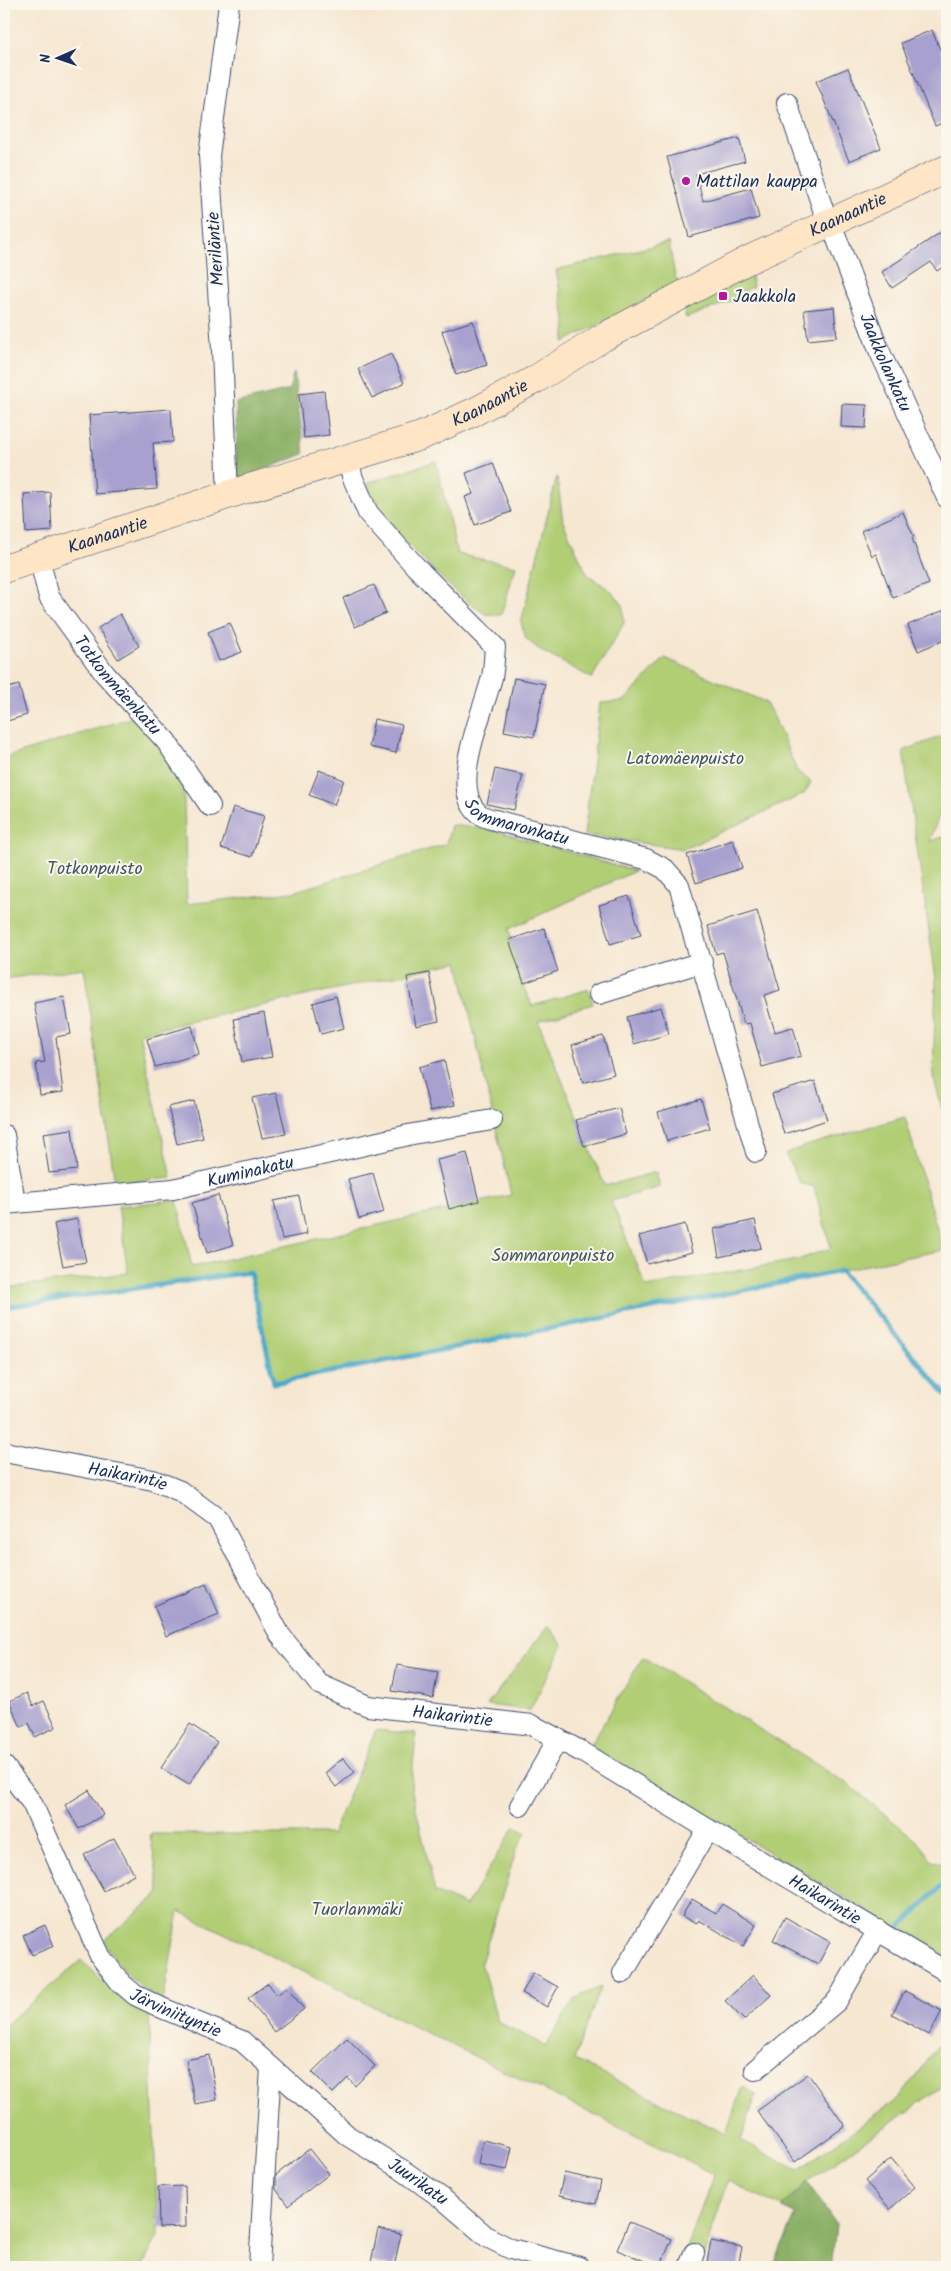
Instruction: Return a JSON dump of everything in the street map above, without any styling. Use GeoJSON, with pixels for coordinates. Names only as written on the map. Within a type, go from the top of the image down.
{"type":"FeatureCollection","features":[{"type":"Feature","properties":{"kind":"street","name":"Meriläntie"},"geometry":{"type":"LineString","coordinates":[[228,496],[222,349],[209,156],[229,4]]}},
{"type":"Feature","properties":{"kind":"street","name":"Jaakkolankatu"},"geometry":{"type":"LineString","coordinates":[[787,103],[828,224],[835,234],[879,350],[947,498]]}},
{"type":"Feature","properties":{"kind":"street","name":"Kaanaantie"},"geometry":{"type":"LineString","coordinates":[[4,569],[421,436],[476,411],[680,296],[748,260],[947,169]]}},
{"type":"Feature","properties":{"kind":"street","name":"Sommaronkatu"},"geometry":{"type":"LineString","coordinates":[[349,458],[352,476],[368,514],[416,567],[495,647],[492,675],[467,763],[465,784],[469,802],[478,814],[646,859],[665,869],[679,885],[756,1152]]}},
{"type":"Feature","properties":{"kind":"street","name":"Totkonmäenkatu"},"geometry":{"type":"LineString","coordinates":[[39,558],[49,597],[105,674],[166,741],[210,806]]}},
{"type":"Feature","properties":{"kind":"street"},"geometry":{"type":"LineString","coordinates":[[599,994],[702,962]]}},
{"type":"Feature","properties":{"kind":"street","name":"Kuminakatu"},"geometry":{"type":"LineString","coordinates":[[9,1203],[173,1189],[413,1134],[492,1120]]}},
{"type":"Feature","properties":{"kind":"street"},"geometry":{"type":"LineString","coordinates":[[4,1135],[9,1203]]}},
{"type":"Feature","properties":{"kind":"street","name":"Haikarintie"},"geometry":{"type":"LineString","coordinates":[[4,1452],[154,1480],[180,1491],[210,1513],[218,1519],[280,1634],[319,1684],[368,1706],[532,1725],[584,1753],[708,1830],[947,1972]]}},
{"type":"Feature","properties":{"kind":"street"},"geometry":{"type":"LineString","coordinates":[[520,1806],[558,1739]]}},
{"type":"Feature","properties":{"kind":"street","name":"Järviniityntie"},"geometry":{"type":"LineString","coordinates":[[4,1766],[32,1803],[100,1956],[121,1983],[135,1995],[162,2008],[242,2041],[271,2067]]}},
{"type":"Feature","properties":{"kind":"street"},"geometry":{"type":"LineString","coordinates":[[623,1973],[708,1830]]}},
{"type":"Feature","properties":{"kind":"street"},"geometry":{"type":"LineString","coordinates":[[756,2070],[837,2001],[878,1930]]}},
{"type":"Feature","properties":{"kind":"street"},"geometry":{"type":"LineString","coordinates":[[259,2267],[271,2067]]}},
{"type":"Feature","properties":{"kind":"street","name":"Juurikatu"},"geometry":{"type":"LineString","coordinates":[[271,2067],[348,2136],[401,2169],[443,2199],[487,2237],[511,2248],[579,2267]]}},
{"type":"Feature","properties":{"kind":"green space"},"geometry":{"type":"Polygon","coordinates":[[[669,242],[675,277],[679,283],[564,342],[566,324],[556,270],[669,242]]]}},
{"type":"Feature","properties":{"kind":"green space"},"geometry":{"type":"Polygon","coordinates":[[[748,260],[753,286],[729,302],[686,318],[680,296],[748,260]]]}},
{"type":"Feature","properties":{"kind":"green space"},"geometry":{"type":"Polygon","coordinates":[[[294,372],[304,454],[237,480],[236,403],[289,390],[294,372]]]}},
{"type":"Feature","properties":{"kind":"green space"},"geometry":{"type":"Polygon","coordinates":[[[436,461],[457,554],[516,566],[501,615],[485,614],[457,593],[378,514],[367,483],[436,461]]]}},
{"type":"Feature","properties":{"kind":"green space"},"geometry":{"type":"Polygon","coordinates":[[[557,476],[563,522],[587,574],[611,591],[623,605],[624,623],[592,678],[541,651],[526,639],[521,623],[557,476]]]}},
{"type":"Feature","properties":{"kind":"green space","name":"Latomäenpuisto"},"geometry":{"type":"Polygon","coordinates":[[[665,658],[765,702],[773,715],[797,771],[811,782],[804,794],[684,849],[584,835],[600,703],[624,701],[665,658]]]}},
{"type":"Feature","properties":{"kind":"green space"},"geometry":{"type":"Polygon","coordinates":[[[133,717],[183,766],[187,904],[293,892],[446,844],[451,825],[492,830],[635,871],[509,929],[519,974],[532,1006],[589,989],[593,1004],[538,1021],[605,1186],[656,1172],[660,1187],[611,1201],[646,1287],[797,1260],[831,1248],[814,1187],[800,1183],[785,1154],[805,1146],[905,1117],[943,1250],[274,1383],[250,1272],[4,1307],[4,1288],[128,1273],[118,1206],[177,1200],[192,1267],[511,1195],[458,962],[139,1033],[172,1178],[115,1183],[84,968],[4,979],[4,758],[133,717]]]}},
{"type":"Feature","properties":{"kind":"green space"},"geometry":{"type":"Polygon","coordinates":[[[947,734],[947,793],[930,841],[947,836],[947,1125],[933,1077],[936,979],[903,751],[947,734]]]}},
{"type":"Feature","properties":{"kind":"green space"},"geometry":{"type":"Polygon","coordinates":[[[548,1626],[563,1645],[530,1710],[487,1705],[548,1626]]]}},
{"type":"Feature","properties":{"kind":"green space"},"geometry":{"type":"Polygon","coordinates":[[[643,1657],[848,1784],[916,1840],[932,1860],[947,1865],[947,1958],[590,1746],[643,1657]]]}},
{"type":"Feature","properties":{"kind":"green space","name":"Tuorlanmäki"},"geometry":{"type":"Polygon","coordinates":[[[376,1730],[416,1734],[411,1787],[435,1892],[466,1906],[515,1826],[526,1833],[516,1851],[481,1963],[498,2022],[546,2046],[575,1998],[601,1987],[574,2060],[726,2134],[742,2086],[756,2095],[741,2141],[798,2170],[899,2098],[947,2033],[947,2081],[939,2089],[807,2182],[836,2224],[831,2267],[773,2267],[796,2214],[728,2181],[700,2267],[680,2267],[714,2174],[179,1911],[163,2002],[136,1983],[116,1960],[103,1941],[160,1893],[150,1834],[332,1834],[376,1730]]]}},
{"type":"Feature","properties":{"kind":"green space"},"geometry":{"type":"Polygon","coordinates":[[[81,1960],[123,2000],[149,2012],[158,2236],[142,2267],[4,2267],[4,2026],[81,1960]]]}},
{"type":"Feature","properties":{"kind":"green space"},"geometry":{"type":"Polygon","coordinates":[[[807,2182],[836,2224],[831,2267],[773,2267],[796,2214],[781,2207],[807,2182]]]}},
{"type":"Feature","properties":{"kind":"building"},"geometry":{"type":"Polygon","coordinates":[[[932,30],[947,67],[947,121],[935,126],[901,43],[932,30]]]}},
{"type":"Feature","properties":{"kind":"building"},"geometry":{"type":"Polygon","coordinates":[[[848,68],[881,148],[849,161],[816,81],[848,68]]]}},
{"type":"Feature","properties":{"kind":"building","name":"Mattilan kauppa"},"geometry":{"type":"Polygon","coordinates":[[[739,138],[745,161],[696,174],[703,201],[751,188],[759,218],[689,237],[667,157],[739,138]]]}},
{"type":"Feature","properties":{"kind":"building"},"geometry":{"type":"Polygon","coordinates":[[[947,228],[947,264],[937,271],[931,262],[892,288],[882,272],[947,228]]]}},
{"type":"Feature","properties":{"kind":"building"},"geometry":{"type":"Polygon","coordinates":[[[834,307],[837,337],[808,340],[804,310],[834,307]]]}},
{"type":"Feature","properties":{"kind":"building"},"geometry":{"type":"Polygon","coordinates":[[[473,321],[487,365],[456,375],[442,331],[473,321]]]}},
{"type":"Feature","properties":{"kind":"building"},"geometry":{"type":"Polygon","coordinates":[[[391,354],[404,383],[372,398],[358,369],[391,354]]]}},
{"type":"Feature","properties":{"kind":"building"},"geometry":{"type":"Polygon","coordinates":[[[324,391],[329,435],[304,438],[299,394],[324,391]]]}},
{"type":"Feature","properties":{"kind":"building"},"geometry":{"type":"Polygon","coordinates":[[[842,404],[867,405],[866,428],[841,427],[842,404]]]}},
{"type":"Feature","properties":{"kind":"building"},"geometry":{"type":"Polygon","coordinates":[[[171,409],[173,442],[153,443],[157,489],[95,494],[89,415],[171,409]]]}},
{"type":"Feature","properties":{"kind":"building"},"geometry":{"type":"Polygon","coordinates":[[[493,463],[511,512],[475,525],[465,497],[473,494],[466,473],[493,463]]]}},
{"type":"Feature","properties":{"kind":"building"},"geometry":{"type":"Polygon","coordinates":[[[50,492],[52,531],[26,533],[24,494],[50,492]]]}},
{"type":"Feature","properties":{"kind":"building"},"geometry":{"type":"Polygon","coordinates":[[[903,512],[914,537],[912,538],[929,584],[893,598],[876,554],[872,556],[861,531],[903,512]]]}},
{"type":"Feature","properties":{"kind":"building"},"geometry":{"type":"Polygon","coordinates":[[[374,585],[386,613],[355,627],[343,598],[374,585]]]}},
{"type":"Feature","properties":{"kind":"building"},"geometry":{"type":"Polygon","coordinates":[[[947,609],[947,639],[918,651],[908,625],[947,609]]]}},
{"type":"Feature","properties":{"kind":"building"},"geometry":{"type":"Polygon","coordinates":[[[120,614],[139,646],[118,659],[98,628],[120,614]]]}},
{"type":"Feature","properties":{"kind":"building"},"geometry":{"type":"Polygon","coordinates":[[[230,623],[242,652],[219,661],[208,632],[230,623]]]}},
{"type":"Feature","properties":{"kind":"building"},"geometry":{"type":"Polygon","coordinates":[[[514,678],[545,684],[534,737],[504,731],[514,678]]]}},
{"type":"Feature","properties":{"kind":"building"},"geometry":{"type":"Polygon","coordinates":[[[19,685],[27,715],[4,722],[4,689],[19,685]]]}},
{"type":"Feature","properties":{"kind":"building"},"geometry":{"type":"Polygon","coordinates":[[[374,719],[402,725],[396,753],[369,747],[374,719]]]}},
{"type":"Feature","properties":{"kind":"building"},"geometry":{"type":"Polygon","coordinates":[[[495,769],[523,775],[514,810],[487,804],[495,769]]]}},
{"type":"Feature","properties":{"kind":"building"},"geometry":{"type":"Polygon","coordinates":[[[319,770],[344,780],[334,805],[309,795],[319,770]]]}},
{"type":"Feature","properties":{"kind":"building"},"geometry":{"type":"Polygon","coordinates":[[[233,807],[264,816],[252,857],[221,848],[233,807]]]}},
{"type":"Feature","properties":{"kind":"building"},"geometry":{"type":"Polygon","coordinates":[[[733,840],[742,868],[696,883],[687,855],[733,840]]]}},
{"type":"Feature","properties":{"kind":"building"},"geometry":{"type":"Polygon","coordinates":[[[629,896],[641,935],[610,944],[599,905],[629,896]]]}},
{"type":"Feature","properties":{"kind":"building"},"geometry":{"type":"Polygon","coordinates":[[[757,911],[780,990],[764,995],[775,1032],[793,1027],[801,1056],[762,1067],[750,1023],[744,1024],[723,952],[716,954],[708,926],[757,911]]]}},
{"type":"Feature","properties":{"kind":"building"},"geometry":{"type":"Polygon","coordinates":[[[544,928],[558,971],[524,983],[509,940],[544,928]]]}},
{"type":"Feature","properties":{"kind":"building"},"geometry":{"type":"Polygon","coordinates":[[[429,973],[439,1021],[416,1026],[407,977],[429,973]]]}},
{"type":"Feature","properties":{"kind":"building"},"geometry":{"type":"Polygon","coordinates":[[[336,996],[344,1028],[321,1034],[313,1003],[336,996]]]}},
{"type":"Feature","properties":{"kind":"building"},"geometry":{"type":"Polygon","coordinates":[[[64,997],[71,1034],[56,1037],[63,1092],[40,1095],[36,1063],[45,1062],[34,1003],[64,997]]]}},
{"type":"Feature","properties":{"kind":"building"},"geometry":{"type":"Polygon","coordinates":[[[661,1007],[669,1034],[634,1044],[627,1017],[661,1007]]]}},
{"type":"Feature","properties":{"kind":"building"},"geometry":{"type":"Polygon","coordinates":[[[264,1013],[272,1057],[242,1062],[234,1019],[264,1013]]]}},
{"type":"Feature","properties":{"kind":"building"},"geometry":{"type":"Polygon","coordinates":[[[192,1026],[199,1054],[155,1067],[147,1039],[192,1026]]]}},
{"type":"Feature","properties":{"kind":"building"},"geometry":{"type":"Polygon","coordinates":[[[603,1036],[614,1074],[583,1083],[572,1045],[603,1036]]]}},
{"type":"Feature","properties":{"kind":"building"},"geometry":{"type":"Polygon","coordinates":[[[444,1060],[455,1105],[430,1111],[419,1067],[444,1060]]]}},
{"type":"Feature","properties":{"kind":"building"},"geometry":{"type":"Polygon","coordinates":[[[815,1081],[827,1120],[784,1134],[772,1094],[815,1081]]]}},
{"type":"Feature","properties":{"kind":"building"},"geometry":{"type":"Polygon","coordinates":[[[276,1093],[286,1134],[262,1138],[252,1098],[276,1093]]]}},
{"type":"Feature","properties":{"kind":"building"},"geometry":{"type":"Polygon","coordinates":[[[701,1099],[710,1128],[667,1141],[658,1112],[701,1099]]]}},
{"type":"Feature","properties":{"kind":"building"},"geometry":{"type":"Polygon","coordinates":[[[194,1101],[203,1138],[177,1144],[168,1107],[194,1101]]]}},
{"type":"Feature","properties":{"kind":"building"},"geometry":{"type":"Polygon","coordinates":[[[619,1108],[626,1134],[584,1146],[576,1120],[619,1108]]]}},
{"type":"Feature","properties":{"kind":"building"},"geometry":{"type":"Polygon","coordinates":[[[72,1129],[77,1170],[49,1173],[43,1133],[72,1129]]]}},
{"type":"Feature","properties":{"kind":"building"},"geometry":{"type":"Polygon","coordinates":[[[467,1153],[479,1201],[449,1209],[437,1160],[467,1153]]]}},
{"type":"Feature","properties":{"kind":"building"},"geometry":{"type":"Polygon","coordinates":[[[373,1173],[384,1212],[359,1219],[348,1179],[373,1173]]]}},
{"type":"Feature","properties":{"kind":"building"},"geometry":{"type":"Polygon","coordinates":[[[218,1195],[233,1245],[207,1253],[192,1203],[218,1195]]]}},
{"type":"Feature","properties":{"kind":"building"},"geometry":{"type":"Polygon","coordinates":[[[299,1196],[307,1234],[282,1239],[274,1201],[299,1196]]]}},
{"type":"Feature","properties":{"kind":"building"},"geometry":{"type":"Polygon","coordinates":[[[77,1219],[86,1262],[63,1266],[54,1224],[77,1219]]]}},
{"type":"Feature","properties":{"kind":"building"},"geometry":{"type":"Polygon","coordinates":[[[755,1220],[761,1248],[719,1257],[714,1229],[755,1220]]]}},
{"type":"Feature","properties":{"kind":"building"},"geometry":{"type":"Polygon","coordinates":[[[685,1224],[692,1252],[647,1264],[639,1236],[685,1224]]]}},
{"type":"Feature","properties":{"kind":"building"},"geometry":{"type":"Polygon","coordinates":[[[206,1584],[219,1614],[166,1636],[154,1606],[206,1584]]]}},
{"type":"Feature","properties":{"kind":"building"},"geometry":{"type":"Polygon","coordinates":[[[397,1665],[438,1672],[433,1698],[392,1691],[397,1665]]]}},
{"type":"Feature","properties":{"kind":"building"},"geometry":{"type":"Polygon","coordinates":[[[27,1693],[33,1706],[44,1701],[56,1727],[35,1737],[29,1723],[21,1727],[9,1701],[27,1693]]]}},
{"type":"Feature","properties":{"kind":"building"},"geometry":{"type":"Polygon","coordinates":[[[190,1724],[217,1742],[189,1785],[161,1768],[190,1724]]]}},
{"type":"Feature","properties":{"kind":"building"},"geometry":{"type":"Polygon","coordinates":[[[343,1758],[355,1772],[336,1787],[325,1773],[343,1758]]]}},
{"type":"Feature","properties":{"kind":"building"},"geometry":{"type":"Polygon","coordinates":[[[89,1790],[103,1815],[79,1829],[65,1805],[89,1790]]]}},
{"type":"Feature","properties":{"kind":"building"},"geometry":{"type":"Polygon","coordinates":[[[114,1838],[134,1874],[104,1891],[84,1855],[114,1838]]]}},
{"type":"Feature","properties":{"kind":"building"},"geometry":{"type":"Polygon","coordinates":[[[692,1899],[716,1913],[722,1904],[756,1925],[743,1946],[699,1920],[696,1924],[682,1916],[692,1899]]]}},
{"type":"Feature","properties":{"kind":"building"},"geometry":{"type":"Polygon","coordinates":[[[785,1917],[830,1942],[818,1964],[773,1940],[785,1917]]]}},
{"type":"Feature","properties":{"kind":"building"},"geometry":{"type":"Polygon","coordinates":[[[45,1925],[54,1946],[32,1955],[23,1935],[45,1925]]]}},
{"type":"Feature","properties":{"kind":"building"},"geometry":{"type":"Polygon","coordinates":[[[533,1973],[558,1987],[547,2007],[522,1993],[533,1973]]]}},
{"type":"Feature","properties":{"kind":"building"},"geometry":{"type":"Polygon","coordinates":[[[753,1975],[771,1995],[744,2020],[725,2001],[753,1975]]]}},
{"type":"Feature","properties":{"kind":"building"},"geometry":{"type":"Polygon","coordinates":[[[268,1983],[277,1995],[287,1987],[304,2009],[274,2032],[248,1998],[268,1983]]]}},
{"type":"Feature","properties":{"kind":"building"},"geometry":{"type":"Polygon","coordinates":[[[905,1991],[942,2011],[929,2035],[892,2014],[905,1991]]]}},
{"type":"Feature","properties":{"kind":"building"},"geometry":{"type":"Polygon","coordinates":[[[347,2038],[375,2066],[355,2086],[348,2078],[333,2093],[312,2072],[347,2038]]]}},
{"type":"Feature","properties":{"kind":"building"},"geometry":{"type":"Polygon","coordinates":[[[209,2055],[217,2100],[195,2104],[186,2060],[209,2055]]]}},
{"type":"Feature","properties":{"kind":"building"},"geometry":{"type":"Polygon","coordinates":[[[808,2074],[845,2126],[795,2162],[757,2111],[808,2074]]]}},
{"type":"Feature","properties":{"kind":"building"},"geometry":{"type":"Polygon","coordinates":[[[483,2140],[512,2147],[507,2170],[478,2164],[483,2140]]]}},
{"type":"Feature","properties":{"kind":"building"},"geometry":{"type":"Polygon","coordinates":[[[309,2149],[329,2174],[288,2206],[276,2189],[276,2175],[309,2149]]]}},
{"type":"Feature","properties":{"kind":"building"},"geometry":{"type":"Polygon","coordinates":[[[891,2158],[915,2187],[890,2209],[865,2181],[891,2158]]]}},
{"type":"Feature","properties":{"kind":"building"},"geometry":{"type":"Polygon","coordinates":[[[564,2173],[601,2181],[596,2204],[559,2196],[564,2173]]]}},
{"type":"Feature","properties":{"kind":"building"},"geometry":{"type":"Polygon","coordinates":[[[185,2186],[186,2227],[159,2228],[158,2187],[185,2186]]]}},
{"type":"Feature","properties":{"kind":"building"},"geometry":{"type":"Polygon","coordinates":[[[629,2222],[672,2239],[660,2267],[617,2250],[629,2222]]]}},
{"type":"Feature","properties":{"kind":"building"},"geometry":{"type":"Polygon","coordinates":[[[378,2229],[401,2234],[394,2267],[371,2262],[378,2229]]]}},
{"type":"Feature","properties":{"kind":"building"},"geometry":{"type":"Polygon","coordinates":[[[711,2241],[742,2247],[738,2267],[706,2267],[711,2241]]]}},
{"type":"Feature","properties":{"kind":"waterway"},"geometry":{"type":"LineString","coordinates":[[4,1307],[250,1272],[274,1383],[841,1271],[947,1396]]}},
{"type":"Feature","properties":{"kind":"waterway"},"geometry":{"type":"LineString","coordinates":[[892,1935],[947,1881]]}},
{"type":"Feature","properties":{"kind":"place","name":"Mattilan kauppa"},"geometry":{"type":"Point","coordinates":[686,181]}},
{"type":"Feature","properties":{"kind":"place","name":"Jaakkola"},"geometry":{"type":"Point","coordinates":[723,296]}},
{"type":"Feature","properties":{"kind":"park label","name":"Totkonpuisto"},"geometry":{"type":"Point","coordinates":[95,868]}},
{"type":"Feature","properties":{"kind":"park label","name":"Sommaronpuisto"},"geometry":{"type":"Point","coordinates":[553,1255]}}]}
